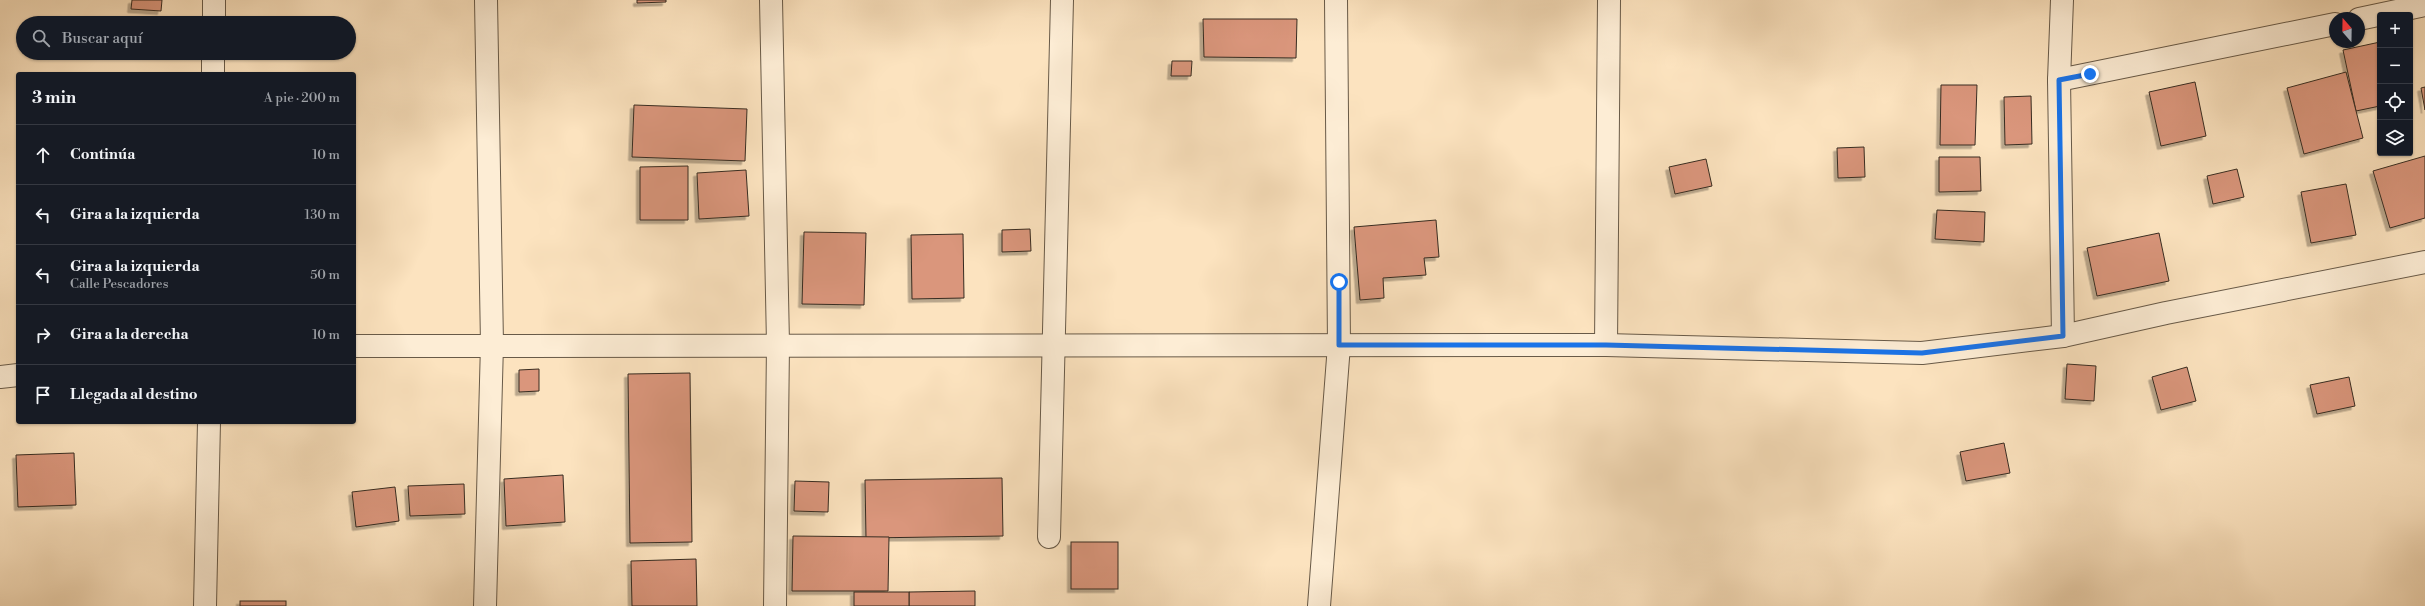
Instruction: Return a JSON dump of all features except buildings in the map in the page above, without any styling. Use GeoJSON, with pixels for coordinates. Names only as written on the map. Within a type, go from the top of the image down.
{"type":"FeatureCollection","features":[{"type":"Feature","properties":{"kind":"street"},"geometry":{"type":"LineString","coordinates":[[214,0],[214,16]]}},
{"type":"Feature","properties":{"kind":"street"},"geometry":{"type":"LineString","coordinates":[[485,606],[492,344],[486,0]]}},
{"type":"Feature","properties":{"kind":"street"},"geometry":{"type":"LineString","coordinates":[[771,0],[778,344],[775,606]]}},
{"type":"Feature","properties":{"kind":"street"},"geometry":{"type":"LineString","coordinates":[[1049,537],[1062,0]]}},
{"type":"Feature","properties":{"kind":"street"},"geometry":{"type":"LineString","coordinates":[[1319,606],[1339,345],[1336,0]]}},
{"type":"Feature","properties":{"kind":"street"},"geometry":{"type":"LineString","coordinates":[[1606,345],[1609,0]]}},
{"type":"Feature","properties":{"kind":"street"},"geometry":{"type":"LineString","coordinates":[[2062,0],[2059,80],[2063,336]]}},
{"type":"Feature","properties":{"kind":"street"},"geometry":{"type":"LineString","coordinates":[[2365,18],[2425,5]]}},
{"type":"Feature","properties":{"kind":"street"},"geometry":{"type":"LineString","coordinates":[[2059,80],[2329,25]]}},
{"type":"Feature","properties":{"kind":"street"},"geometry":{"type":"LineString","coordinates":[[213,60],[213,72]]}},
{"type":"Feature","properties":{"kind":"street"},"geometry":{"type":"LineString","coordinates":[[356,346],[492,344],[1606,345],[1922,353],[2063,336],[2166,313],[2425,262]]}},
{"type":"Feature","properties":{"kind":"street"},"geometry":{"type":"LineString","coordinates":[[0,377],[16,375]]}},
{"type":"Feature","properties":{"kind":"street"},"geometry":{"type":"LineString","coordinates":[[205,606],[209,424]]}},
{"type":"Feature","properties":{"kind":"route"},"geometry":{"type":"LineString","coordinates":[[1339,282],[1339,345],[1606,345],[1922,353],[2063,336],[2059,80],[2090,74]]}}]}
